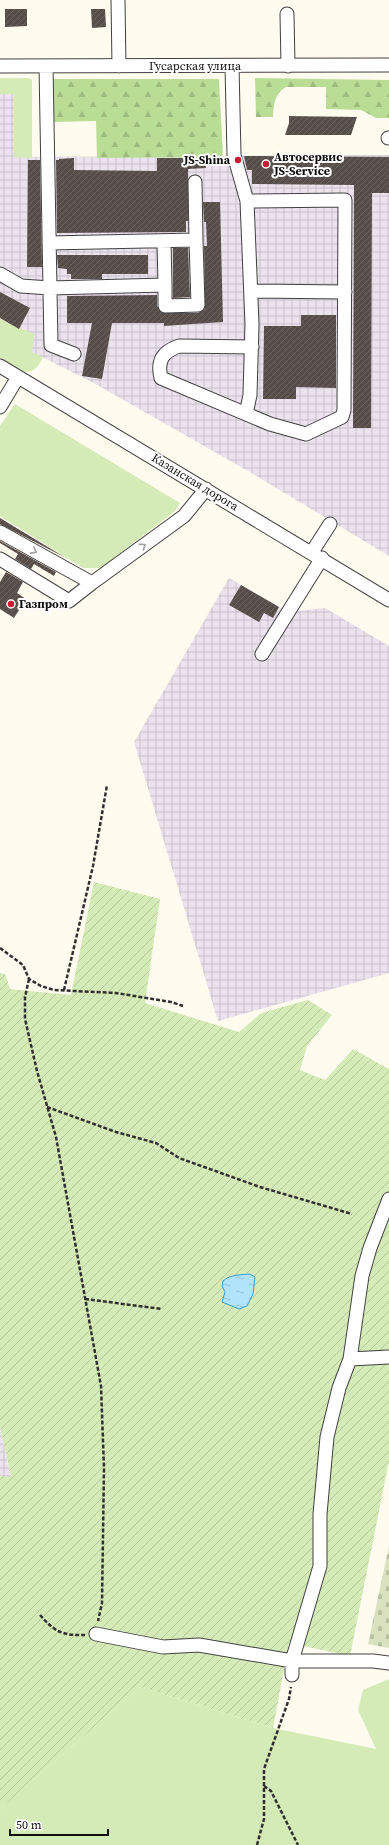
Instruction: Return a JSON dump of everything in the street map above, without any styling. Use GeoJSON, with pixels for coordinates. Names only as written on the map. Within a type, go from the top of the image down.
{"type":"FeatureCollection","features":[{"type":"Feature","properties":{"kind":"street"},"geometry":{"type":"LineString","coordinates":[[118,0],[119,66]]}},
{"type":"Feature","properties":{"kind":"street"},"geometry":{"type":"LineString","coordinates":[[287,14],[288,66]]}},
{"type":"Feature","properties":{"kind":"street","name":"Гусарская улица"},"geometry":{"type":"LineString","coordinates":[[0,66],[389,65]]}},
{"type":"Feature","properties":{"kind":"street"},"geometry":{"type":"LineString","coordinates":[[46,66],[51,345],[74,354]]}},
{"type":"Feature","properties":{"kind":"street"},"geometry":{"type":"LineString","coordinates":[[232,66],[234,155],[247,202],[251,291],[252,347],[250,395],[246,414]]}},
{"type":"Feature","properties":{"kind":"street"},"geometry":{"type":"LineString","coordinates":[[164,241],[165,306],[198,305],[195,182]]}},
{"type":"Feature","properties":{"kind":"street"},"geometry":{"type":"LineString","coordinates":[[247,202],[345,200],[344,410],[342,417],[306,434],[270,424],[161,378],[159,368],[162,357],[169,350],[179,346],[252,347]]}},
{"type":"Feature","properties":{"kind":"street"},"geometry":{"type":"LineString","coordinates":[[49,244],[196,240]]}},
{"type":"Feature","properties":{"kind":"street"},"geometry":{"type":"LineString","coordinates":[[0,274],[21,286],[50,288],[165,285]]}},
{"type":"Feature","properties":{"kind":"street"},"geometry":{"type":"LineString","coordinates":[[251,291],[345,292]]}},
{"type":"Feature","properties":{"kind":"street","name":"Казанская дорога"},"geometry":{"type":"LineString","coordinates":[[0,366],[317,555],[389,600]]}},
{"type":"Feature","properties":{"kind":"street"},"geometry":{"type":"LineString","coordinates":[[0,407],[18,377]]}},
{"type":"Feature","properties":{"kind":"street"},"geometry":{"type":"LineString","coordinates":[[0,559],[69,601],[184,516],[206,489]]}},
{"type":"Feature","properties":{"kind":"street"},"geometry":{"type":"LineString","coordinates":[[262,654],[317,555],[330,524]]}},
{"type":"Feature","properties":{"kind":"street"},"geometry":{"type":"LineString","coordinates":[[0,532],[92,583]]}},
{"type":"Feature","properties":{"kind":"street"},"geometry":{"type":"LineString","coordinates":[[292,1675],[292,1661],[320,1566],[320,1514],[327,1437],[339,1388],[350,1359],[362,1276],[370,1248],[389,1199]]}},
{"type":"Feature","properties":{"kind":"street"},"geometry":{"type":"LineString","coordinates":[[350,1359],[389,1357]]}},
{"type":"Feature","properties":{"kind":"street"},"geometry":{"type":"LineString","coordinates":[[96,1634],[163,1647],[199,1645],[292,1661],[373,1660],[389,1663]]}},
{"type":"Feature","properties":{"kind":"path"},"geometry":{"type":"LineString","coordinates":[[64,990],[93,866],[107,785]]}},
{"type":"Feature","properties":{"kind":"path"},"geometry":{"type":"LineString","coordinates":[[0,948],[23,965],[29,979],[25,997],[25,1019],[56,1137],[101,1386],[104,1468],[102,1603],[96,1634],[69,1636],[52,1628],[40,1615]]}},
{"type":"Feature","properties":{"kind":"path"},"geometry":{"type":"LineString","coordinates":[[29,979],[41,986],[64,990],[116,993],[171,1002],[183,1006]]}},
{"type":"Feature","properties":{"kind":"path"},"geometry":{"type":"LineString","coordinates":[[48,1108],[116,1132],[156,1143],[179,1158],[260,1187],[352,1214]]}},
{"type":"Feature","properties":{"kind":"path"},"geometry":{"type":"LineString","coordinates":[[85,1299],[162,1309]]}},
{"type":"Feature","properties":{"kind":"path"},"geometry":{"type":"LineString","coordinates":[[257,1845],[264,1819],[264,1768],[289,1699],[292,1675]]}},
{"type":"Feature","properties":{"kind":"path"},"geometry":{"type":"LineString","coordinates":[[264,1786],[271,1791],[298,1845]]}},
{"type":"Feature","properties":{"kind":"shaded area"},"geometry":{"type":"Polygon","coordinates":[[[0,94],[14,94],[14,157],[389,155],[389,556],[248,471],[92,382],[32,352],[19,329],[0,318],[0,94]]]}},
{"type":"Feature","properties":{"kind":"shaded area"},"geometry":{"type":"Polygon","coordinates":[[[229,578],[288,612],[325,608],[389,646],[389,973],[218,1021],[134,742],[229,578]]]}},
{"type":"Feature","properties":{"kind":"shaded area"},"geometry":{"type":"Polygon","coordinates":[[[0,1427],[11,1478],[0,1476],[0,1427]]]}},
{"type":"Feature","properties":{"kind":"green space"},"geometry":{"type":"Polygon","coordinates":[[[0,78],[29,78],[32,80],[32,158],[14,157],[14,94],[0,94],[0,78]]]}},
{"type":"Feature","properties":{"kind":"green space"},"geometry":{"type":"Polygon","coordinates":[[[255,78],[389,80],[389,118],[376,118],[361,110],[326,109],[326,87],[286,87],[277,96],[274,104],[273,117],[256,117],[255,78]]]}},
{"type":"Feature","properties":{"kind":"green space"},"geometry":{"type":"Polygon","coordinates":[[[51,79],[219,79],[223,157],[97,158],[96,121],[52,122],[51,79]]]}},
{"type":"Feature","properties":{"kind":"green space"},"geometry":{"type":"Polygon","coordinates":[[[0,319],[34,334],[32,352],[43,357],[34,370],[29,372],[18,369],[0,358],[0,319]]]}},
{"type":"Feature","properties":{"kind":"green space"},"geometry":{"type":"Polygon","coordinates":[[[15,404],[180,503],[175,511],[101,568],[83,568],[0,516],[0,426],[15,404]]]}},
{"type":"Feature","properties":{"kind":"green space"},"geometry":{"type":"Polygon","coordinates":[[[94,882],[160,899],[145,1003],[239,1032],[261,1013],[308,1000],[332,1015],[307,1046],[300,1070],[325,1080],[353,1049],[389,1069],[389,1461],[350,1656],[289,1643],[273,1728],[140,1687],[0,1809],[0,1476],[11,1477],[0,1427],[0,973],[5,974],[10,989],[71,995],[94,882]]]}},
{"type":"Feature","properties":{"kind":"green space"},"geometry":{"type":"Polygon","coordinates":[[[389,1546],[389,1648],[368,1644],[389,1546]]]}},
{"type":"Feature","properties":{"kind":"green space"},"geometry":{"type":"Polygon","coordinates":[[[389,1679],[389,1845],[0,1845],[0,1809],[140,1687],[273,1728],[376,1749],[358,1710],[363,1690],[389,1679]]]}},
{"type":"Feature","properties":{"kind":"water"},"geometry":{"type":"Polygon","coordinates":[[[250,1274],[255,1277],[253,1294],[247,1306],[239,1309],[222,1302],[225,1292],[222,1286],[223,1281],[233,1276],[250,1274]]]}},
{"type":"Feature","properties":{"kind":"building"},"geometry":{"type":"Polygon","coordinates":[[[5,9],[27,9],[27,26],[5,27],[5,9]]]}},
{"type":"Feature","properties":{"kind":"building"},"geometry":{"type":"Polygon","coordinates":[[[91,9],[105,9],[106,27],[92,28],[91,9]]]}},
{"type":"Feature","properties":{"kind":"building"},"geometry":{"type":"Polygon","coordinates":[[[289,116],[357,117],[351,135],[285,135],[289,123],[289,116]]]}},
{"type":"Feature","properties":{"kind":"building"},"geometry":{"type":"Polygon","coordinates":[[[244,156],[389,157],[389,193],[372,193],[371,428],[353,428],[354,185],[252,184],[252,170],[247,170],[244,156]]]}},
{"type":"Feature","properties":{"kind":"building"},"geometry":{"type":"Polygon","coordinates":[[[74,158],[74,170],[157,171],[157,158],[206,158],[206,168],[188,169],[188,221],[186,221],[186,232],[57,233],[56,160],[74,158]]]}},
{"type":"Feature","properties":{"kind":"building"},"geometry":{"type":"Polygon","coordinates":[[[28,160],[40,160],[42,267],[27,267],[28,160]]]}},
{"type":"Feature","properties":{"kind":"building"},"geometry":{"type":"Polygon","coordinates":[[[203,202],[220,202],[223,322],[164,326],[164,323],[112,323],[102,379],[82,376],[92,323],[67,323],[67,296],[157,295],[157,306],[162,313],[198,313],[205,309],[204,246],[207,246],[203,202]]]}},
{"type":"Feature","properties":{"kind":"building"},"geometry":{"type":"Polygon","coordinates":[[[173,248],[188,248],[190,297],[173,298],[173,248]]]}},
{"type":"Feature","properties":{"kind":"building"},"geometry":{"type":"Polygon","coordinates":[[[57,255],[148,255],[148,274],[102,274],[102,279],[71,279],[71,274],[67,274],[67,269],[58,268],[57,255]]]}},
{"type":"Feature","properties":{"kind":"building"},"geometry":{"type":"Polygon","coordinates":[[[0,292],[30,308],[19,329],[0,318],[0,292]]]}},
{"type":"Feature","properties":{"kind":"building"},"geometry":{"type":"Polygon","coordinates":[[[301,315],[336,315],[336,388],[296,387],[296,399],[263,399],[264,326],[301,326],[301,315]]]}},
{"type":"Feature","properties":{"kind":"building"},"geometry":{"type":"Polygon","coordinates":[[[0,518],[66,558],[0,524],[0,518]]]}},
{"type":"Feature","properties":{"kind":"building"},"geometry":{"type":"Polygon","coordinates":[[[0,541],[56,572],[54,576],[34,564],[31,569],[15,559],[18,554],[0,543],[0,541]]]}},
{"type":"Feature","properties":{"kind":"building","name":"Газпром"},"geometry":{"type":"Polygon","coordinates":[[[6,572],[23,582],[17,593],[26,599],[14,618],[0,609],[0,582],[6,572]]]}},
{"type":"Feature","properties":{"kind":"building"},"geometry":{"type":"Polygon","coordinates":[[[241,585],[279,607],[273,618],[264,613],[259,622],[229,605],[241,585]]]}},
{"type":"Feature","properties":{"kind":"place","name":"JS-Shina"},"geometry":{"type":"Point","coordinates":[238,160]}},
{"type":"Feature","properties":{"kind":"place","name":"Автосервис JS-Service"},"geometry":{"type":"Point","coordinates":[266,164]}},
{"type":"Feature","properties":{"kind":"place","name":"Газпром"},"geometry":{"type":"Point","coordinates":[11,604]}}]}
